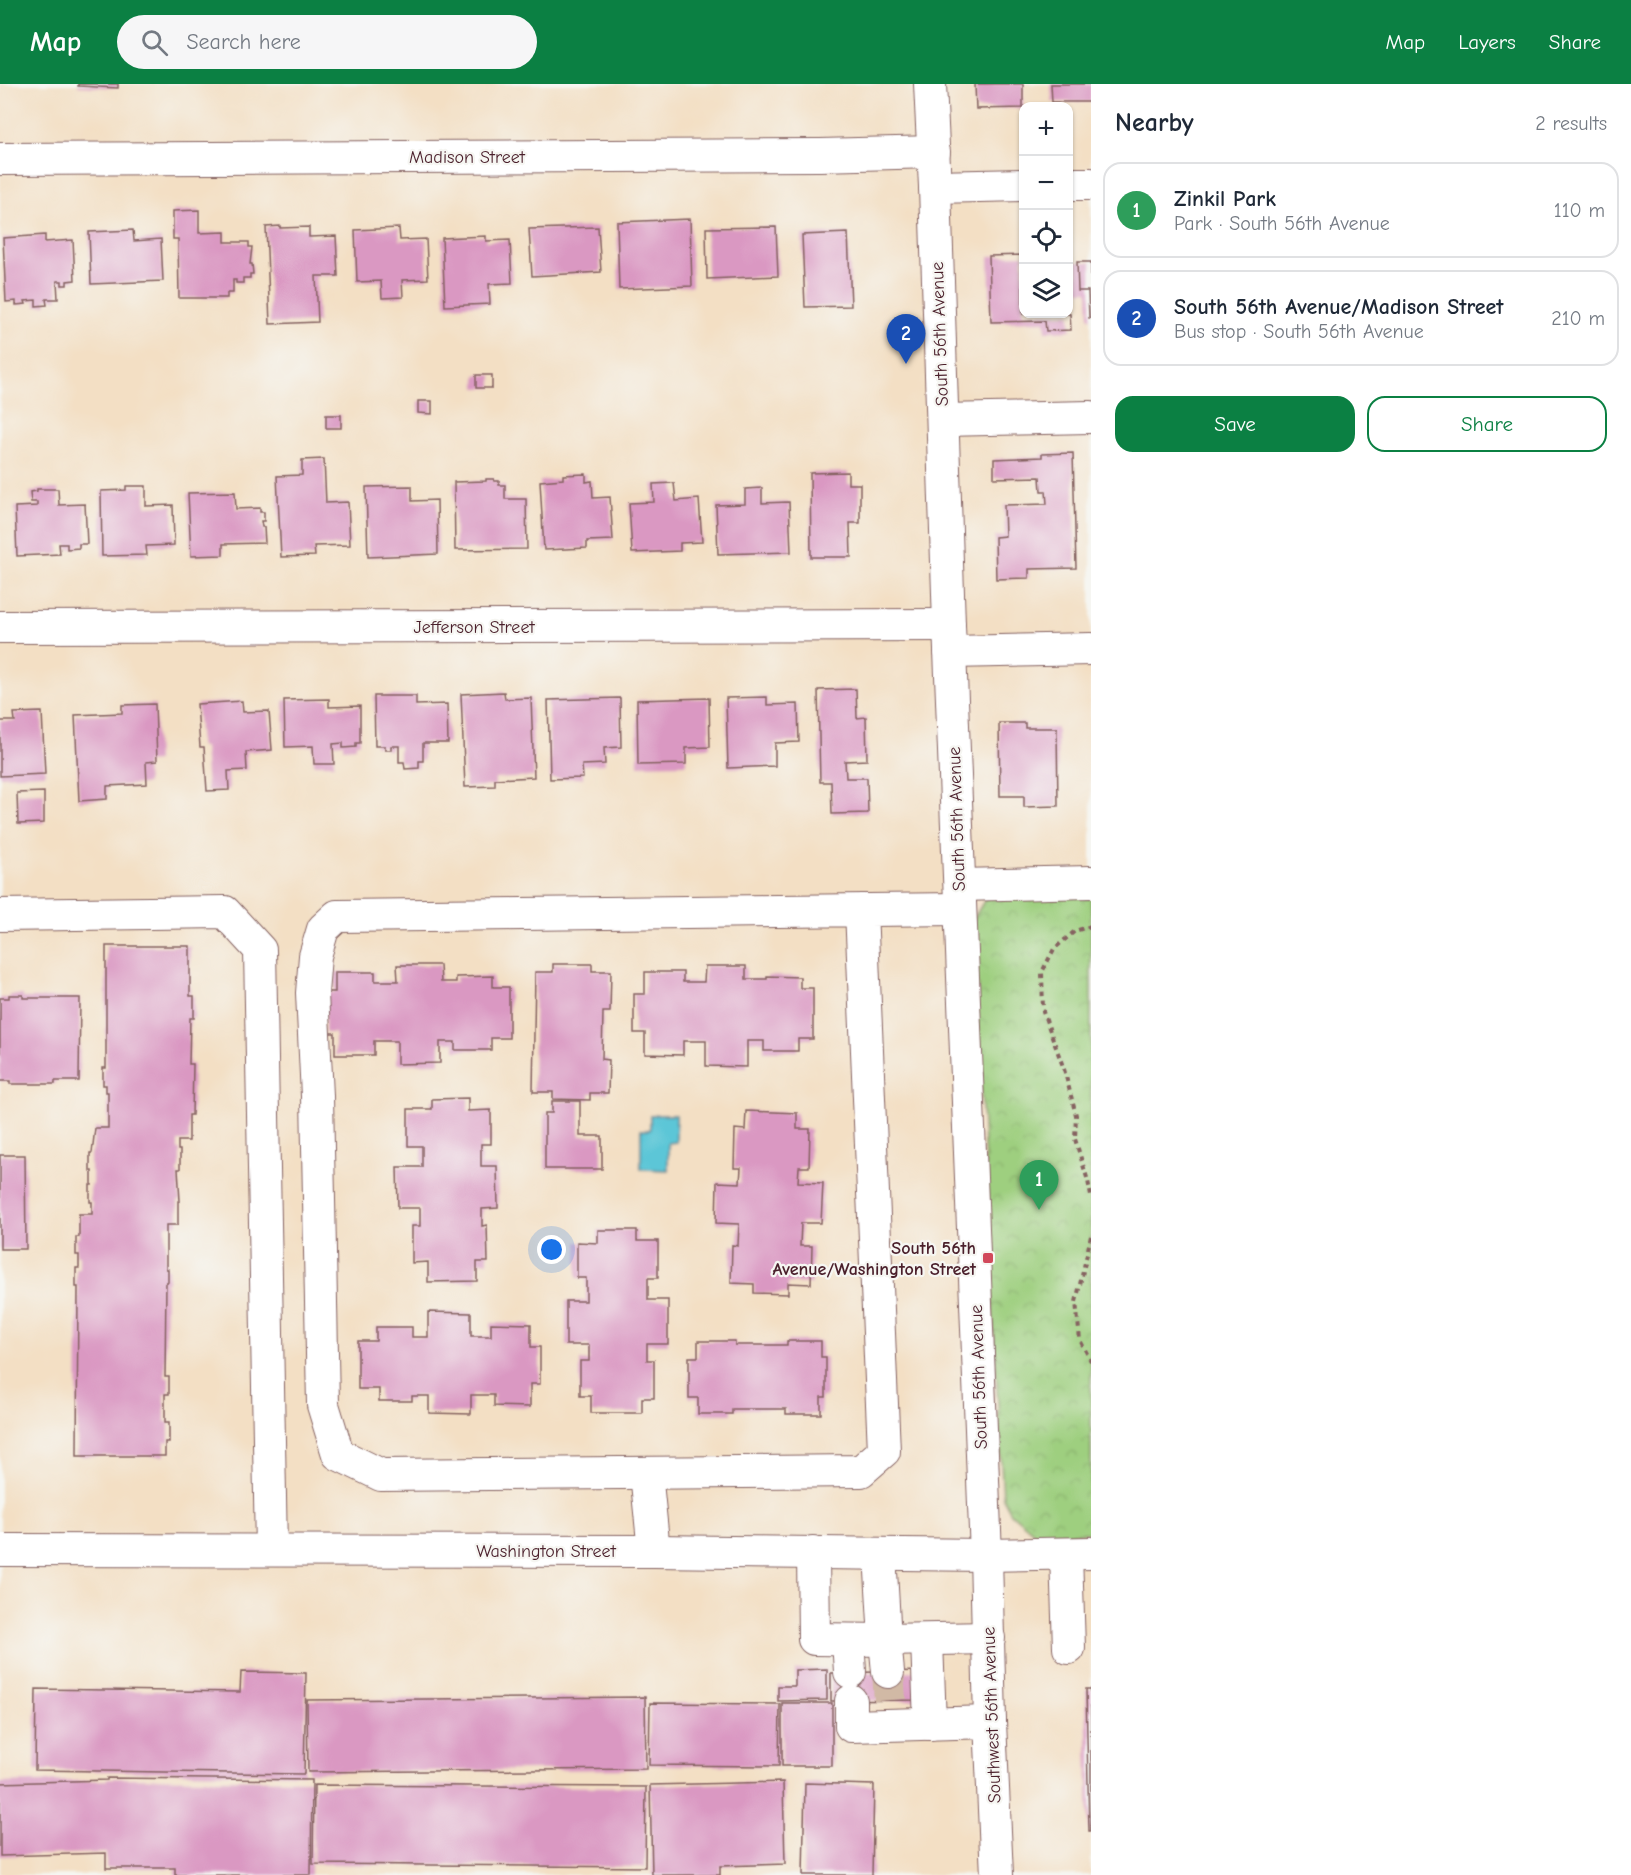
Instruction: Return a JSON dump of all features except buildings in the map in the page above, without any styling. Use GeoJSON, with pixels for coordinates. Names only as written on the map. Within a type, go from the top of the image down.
{"type":"FeatureCollection","features":[{"type":"Feature","properties":{"kind":"street","name":"South 56th Avenue"},"geometry":{"type":"LineString","coordinates":[[930,84],[936,187],[950,638],[986,1555]]}},
{"type":"Feature","properties":{"kind":"street","name":"Madison Street"},"geometry":{"type":"LineString","coordinates":[[0,159],[808,155],[934,152]]}},
{"type":"Feature","properties":{"kind":"street"},"geometry":{"type":"LineString","coordinates":[[1073,184],[1091,184]]}},
{"type":"Feature","properties":{"kind":"street"},"geometry":{"type":"LineString","coordinates":[[936,187],[1019,185]]}},
{"type":"Feature","properties":{"kind":"street"},"geometry":{"type":"LineString","coordinates":[[943,420],[1091,417]]}},
{"type":"Feature","properties":{"kind":"street","name":"Jefferson Street"},"geometry":{"type":"LineString","coordinates":[[0,627],[950,638],[1091,649]]}},
{"type":"Feature","properties":{"kind":"street"},"geometry":{"type":"LineString","coordinates":[[861,910],[884,1451],[861,1471],[381,1475],[338,1454],[323,1405],[317,1096],[312,993],[315,956],[323,929],[337,915],[861,910],[1091,882]]}},
{"type":"Feature","properties":{"kind":"street"},"geometry":{"type":"LineString","coordinates":[[0,915],[225,912],[260,950],[271,1550]]}},
{"type":"Feature","properties":{"kind":"street"},"geometry":{"type":"LineString","coordinates":[[646,1473],[654,1551]]}},
{"type":"Feature","properties":{"kind":"street","name":"Washington Street"},"geometry":{"type":"LineString","coordinates":[[0,1550],[654,1551],[986,1555],[1079,1553]]}},
{"type":"Feature","properties":{"kind":"street"},"geometry":{"type":"LineString","coordinates":[[813,1552],[814,1640],[989,1638]]}},
{"type":"Feature","properties":{"kind":"street"},"geometry":{"type":"LineString","coordinates":[[1069,1648],[1079,1553]]}},
{"type":"Feature","properties":{"kind":"street"},"geometry":{"type":"LineString","coordinates":[[880,1554],[890,1699]]}},
{"type":"Feature","properties":{"kind":"street","name":"Southwest 56th Avenue"},"geometry":{"type":"LineString","coordinates":[[986,1555],[997,1875]]}},
{"type":"Feature","properties":{"kind":"street"},"geometry":{"type":"LineString","coordinates":[[848,1640],[851,1726],[890,1699]]}},
{"type":"Feature","properties":{"kind":"street"},"geometry":{"type":"LineString","coordinates":[[927,1640],[930,1724]]}},
{"type":"Feature","properties":{"kind":"street"},"geometry":{"type":"LineString","coordinates":[[890,1699],[930,1724],[990,1722]]}},
{"type":"Feature","properties":{"kind":"path"},"geometry":{"type":"LineString","coordinates":[[1091,926],[1075,931],[1054,949],[1042,972],[1043,1012],[1064,1069],[1076,1115],[1075,1139],[1089,1181],[1091,1196]]}},
{"type":"Feature","properties":{"kind":"path"},"geometry":{"type":"LineString","coordinates":[[1091,1236],[1076,1302],[1080,1340],[1091,1361]]}},
{"type":"Feature","properties":{"kind":"green space"},"geometry":{"type":"Polygon","coordinates":[[[1091,893],[1091,1533],[1036,1534],[1011,1513],[1003,1498],[972,921],[987,896],[1091,893]]]}},
{"type":"Feature","properties":{"kind":"water"},"geometry":{"type":"Polygon","coordinates":[[[650,1115],[676,1115],[676,1142],[668,1143],[668,1170],[641,1169],[641,1130],[650,1130],[650,1115]]]}},
{"type":"Feature","properties":{"kind":"tunnel"},"geometry":{"type":"LineString","coordinates":[[888,1672],[890,1700]]}},
{"type":"Feature","properties":{"kind":"place","name":"South 56th Avenue/Madison Street"},"geometry":{"type":"Point","coordinates":[906,364]}},
{"type":"Feature","properties":{"kind":"place","name":"Zinkil Park"},"geometry":{"type":"Point","coordinates":[1039,1210]}},
{"type":"Feature","properties":{"kind":"place","name":"South 56th Avenue/Washington Street"},"geometry":{"type":"Point","coordinates":[988,1258]}}]}
